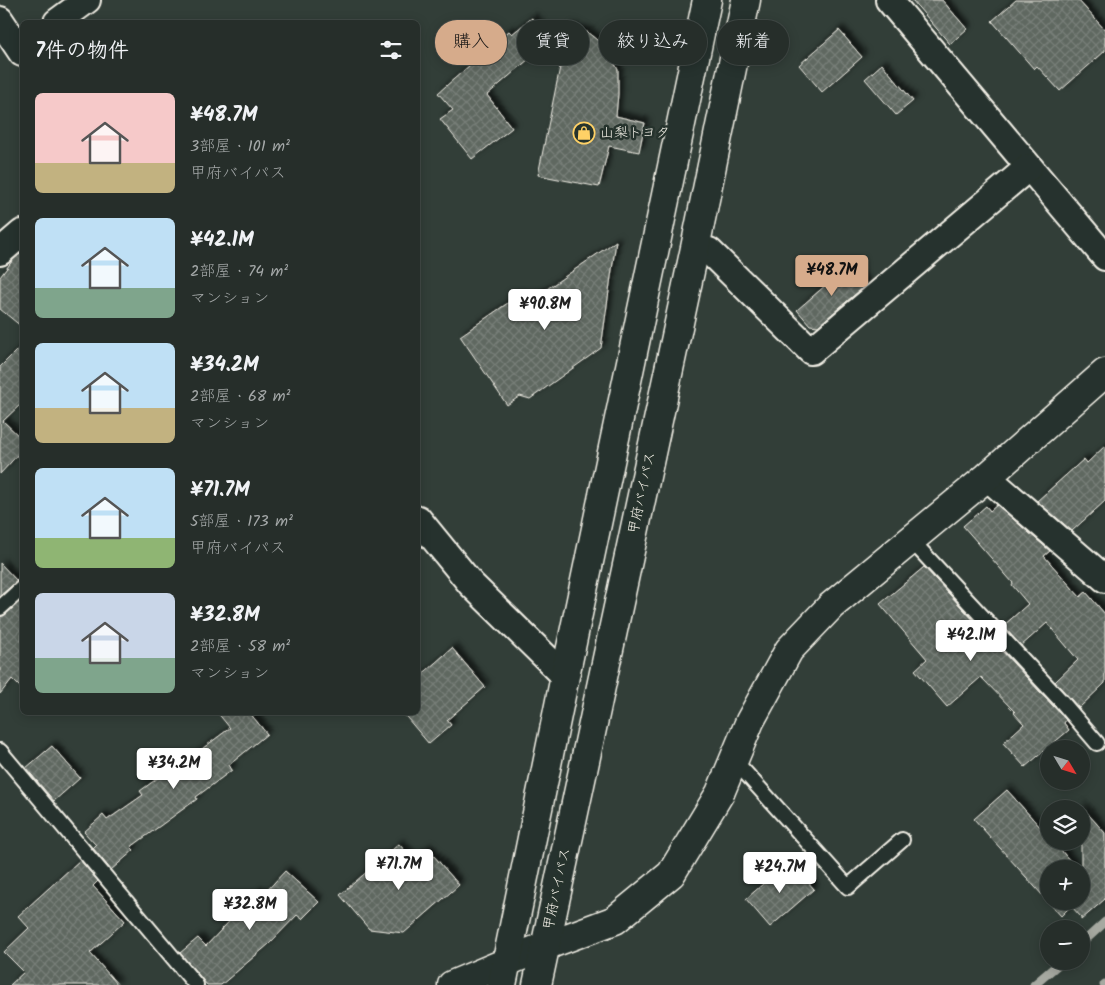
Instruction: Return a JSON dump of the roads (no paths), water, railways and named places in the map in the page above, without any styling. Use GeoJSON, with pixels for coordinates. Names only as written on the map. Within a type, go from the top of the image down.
{"type":"FeatureCollection","features":[{"type":"Feature","properties":{"kind":"main road"},"geometry":{"type":"LineString","coordinates":[[505,973],[565,676],[707,0]]}},
{"type":"Feature","properties":{"kind":"main road","name":"甲府バイパス"},"geometry":{"type":"LineString","coordinates":[[537,985],[695,248],[746,0]]}},
{"type":"Feature","properties":{"kind":"main road"},"geometry":{"type":"LineString","coordinates":[[452,985],[505,973],[545,946],[615,920],[671,874],[720,793],[750,721],[789,650],[831,606],[987,477],[1105,374]]}},
{"type":"Feature","properties":{"kind":"street"},"geometry":{"type":"LineString","coordinates":[[60,20],[87,0]]}},
{"type":"Feature","properties":{"kind":"street"},"geometry":{"type":"LineString","coordinates":[[889,0],[1105,256]]}},
{"type":"Feature","properties":{"kind":"street"},"geometry":{"type":"LineString","coordinates":[[0,20],[20,47]]}},
{"type":"Feature","properties":{"kind":"street"},"geometry":{"type":"LineString","coordinates":[[695,248],[709,251],[811,351],[1029,167]]}},
{"type":"Feature","properties":{"kind":"street"},"geometry":{"type":"LineString","coordinates":[[0,252],[20,235]]}},
{"type":"Feature","properties":{"kind":"street"},"geometry":{"type":"LineString","coordinates":[[987,477],[1105,579]]}},
{"type":"Feature","properties":{"kind":"street"},"geometry":{"type":"LineString","coordinates":[[420,522],[471,584],[565,676]]}},
{"type":"Feature","properties":{"kind":"lane"},"geometry":{"type":"LineString","coordinates":[[911,540],[1062,702],[1097,743]]}},
{"type":"Feature","properties":{"kind":"lane"},"geometry":{"type":"LineString","coordinates":[[0,608],[20,590]]}},
{"type":"Feature","properties":{"kind":"lane"},"geometry":{"type":"LineString","coordinates":[[0,751],[196,985]]}},
{"type":"Feature","properties":{"kind":"lane"},"geometry":{"type":"LineString","coordinates":[[734,760],[848,887],[902,840]]}},
{"type":"Feature","properties":{"kind":"waterway"},"geometry":{"type":"LineString","coordinates":[[1090,936],[1105,922]]}},
{"type":"Feature","properties":{"kind":"waterway"},"geometry":{"type":"LineString","coordinates":[[1034,985],[1052,970]]}},
{"type":"Feature","properties":{"kind":"place","name":"山梨トヨタ"},"geometry":{"type":"Point","coordinates":[584,133]}}]}
